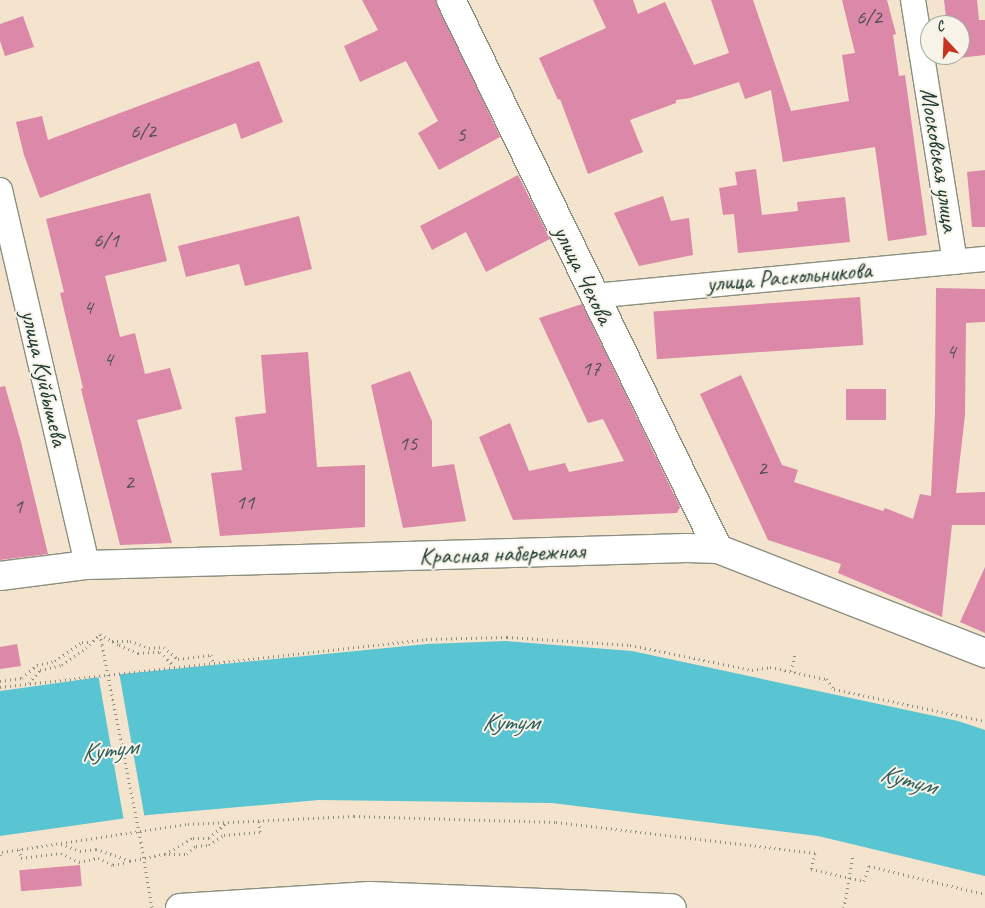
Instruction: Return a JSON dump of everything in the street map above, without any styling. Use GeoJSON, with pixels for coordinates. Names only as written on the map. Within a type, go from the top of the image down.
{"type":"FeatureCollection","features":[{"type":"Feature","properties":{"kind":"street","name":"улица Чехова"},"geometry":{"type":"LineString","coordinates":[[451,0],[593,296],[718,549]]}},
{"type":"Feature","properties":{"kind":"street","name":"Московская улица"},"geometry":{"type":"LineString","coordinates":[[913,0],[955,262]]}},
{"type":"Feature","properties":{"kind":"street","name":"улица Куйбышева"},"geometry":{"type":"LineString","coordinates":[[0,190],[87,566]]}},
{"type":"Feature","properties":{"kind":"street","name":"улица Раскольникова"},"geometry":{"type":"LineString","coordinates":[[593,296],[985,259]]}},
{"type":"Feature","properties":{"kind":"street","name":"Красная набережная"},"geometry":{"type":"LineString","coordinates":[[0,576],[87,566],[686,548],[718,549],[985,653]]}},
{"type":"Feature","properties":{"kind":"street"},"geometry":{"type":"LineString","coordinates":[[180,908],[370,896],[672,908]]}},
{"type":"Feature","properties":{"kind":"path"},"geometry":{"type":"LineString","coordinates":[[100,634],[138,653],[160,652],[174,666]]}},
{"type":"Feature","properties":{"kind":"path"},"geometry":{"type":"LineString","coordinates":[[29,683],[40,670],[62,665],[100,634]]}},
{"type":"Feature","properties":{"kind":"path"},"geometry":{"type":"LineString","coordinates":[[100,634],[152,908]]}},
{"type":"Feature","properties":{"kind":"path"},"geometry":{"type":"LineString","coordinates":[[0,687],[426,639],[507,637],[630,645],[752,670],[770,667],[826,679],[834,689],[985,720]]}},
{"type":"Feature","properties":{"kind":"path"},"geometry":{"type":"LineString","coordinates":[[112,641],[130,641],[149,648],[164,647],[178,659],[211,655],[213,662]]}},
{"type":"Feature","properties":{"kind":"path"},"geometry":{"type":"LineString","coordinates":[[0,681],[22,678],[37,665],[55,661],[82,642],[92,642]]}},
{"type":"Feature","properties":{"kind":"path"},"geometry":{"type":"LineString","coordinates":[[791,671],[795,654]]}},
{"type":"Feature","properties":{"kind":"path"},"geometry":{"type":"LineString","coordinates":[[0,855],[2,852],[20,849],[188,824],[354,816],[556,822],[815,853],[811,869],[848,878],[864,881],[869,866],[985,894]]}},
{"type":"Feature","properties":{"kind":"path"},"geometry":{"type":"LineString","coordinates":[[20,849],[22,858],[61,853],[78,862],[98,858],[113,865],[164,854],[187,854],[196,846],[210,845],[224,835],[260,832],[259,820]]}},
{"type":"Feature","properties":{"kind":"path"},"geometry":{"type":"LineString","coordinates":[[164,854],[193,838],[209,838],[228,822]]}},
{"type":"Feature","properties":{"kind":"path"},"geometry":{"type":"LineString","coordinates":[[60,844],[80,851],[96,849],[130,861]]}},
{"type":"Feature","properties":{"kind":"path"},"geometry":{"type":"LineString","coordinates":[[844,908],[848,878],[854,855]]}},
{"type":"Feature","properties":{"kind":"water","name":"Кутум"},"geometry":{"type":"Polygon","coordinates":[[[506,641],[632,651],[958,721],[985,730],[985,876],[818,836],[552,803],[319,800],[148,815],[0,836],[0,691],[122,674],[427,644],[506,641]]]}},
{"type":"Feature","properties":{"kind":"pier"},"geometry":{"type":"Polygon","coordinates":[[[119,672],[145,818],[124,821],[98,676],[119,672]]]}},
{"type":"Feature","properties":{"kind":"building"},"geometry":{"type":"Polygon","coordinates":[[[362,0],[436,0],[500,137],[439,170],[418,133],[438,121],[406,61],[360,82],[344,46],[378,30],[362,0]]]}},
{"type":"Feature","properties":{"kind":"building"},"geometry":{"type":"Polygon","coordinates":[[[593,0],[633,0],[638,14],[665,2],[694,65],[729,53],[711,0],[753,0],[791,111],[849,101],[842,55],[855,53],[842,0],[887,0],[896,34],[893,35],[899,76],[905,75],[927,235],[888,241],[875,147],[783,162],[771,90],[745,99],[739,82],[690,98],[676,100],[676,103],[630,120],[643,152],[588,174],[560,99],[558,100],[539,58],[606,28],[593,0]]]}},
{"type":"Feature","properties":{"kind":"building"},"geometry":{"type":"Polygon","coordinates":[[[944,0],[977,0],[979,20],[985,20],[985,55],[970,57],[970,15],[946,15],[944,0]]]}},
{"type":"Feature","properties":{"kind":"building"},"geometry":{"type":"Polygon","coordinates":[[[23,16],[34,47],[5,56],[0,41],[0,24],[23,16]]]}},
{"type":"Feature","properties":{"kind":"building"},"geometry":{"type":"Polygon","coordinates":[[[259,61],[283,122],[241,139],[236,123],[40,198],[24,155],[16,122],[42,116],[48,140],[259,61]]]}},
{"type":"Feature","properties":{"kind":"building"},"geometry":{"type":"Polygon","coordinates":[[[756,169],[762,215],[798,211],[797,202],[845,197],[850,242],[738,253],[734,214],[723,215],[719,188],[737,185],[735,172],[756,169]]]}},
{"type":"Feature","properties":{"kind":"building"},"geometry":{"type":"Polygon","coordinates":[[[985,170],[985,227],[972,227],[967,172],[985,170]]]}},
{"type":"Feature","properties":{"kind":"building"},"geometry":{"type":"Polygon","coordinates":[[[518,175],[550,239],[486,272],[466,232],[432,250],[420,226],[518,175]]]}},
{"type":"Feature","properties":{"kind":"building"},"geometry":{"type":"Polygon","coordinates":[[[150,193],[167,261],[105,276],[120,337],[135,333],[145,374],[170,368],[182,409],[137,420],[172,543],[120,545],[81,389],[83,388],[60,293],[64,292],[46,219],[150,193]]]}},
{"type":"Feature","properties":{"kind":"building"},"geometry":{"type":"Polygon","coordinates":[[[663,196],[671,221],[689,218],[693,255],[639,266],[614,213],[663,196]]]}},
{"type":"Feature","properties":{"kind":"building"},"geometry":{"type":"Polygon","coordinates":[[[299,216],[312,269],[245,286],[239,264],[186,277],[178,246],[299,216]]]}},
{"type":"Feature","properties":{"kind":"building"},"geometry":{"type":"Polygon","coordinates":[[[936,288],[985,289],[985,322],[966,323],[965,415],[956,493],[985,492],[985,525],[952,525],[942,617],[838,573],[841,564],[768,540],[700,394],[741,375],[782,465],[798,470],[794,482],[883,511],[885,508],[913,519],[920,494],[931,496],[935,414],[936,288]]]}},
{"type":"Feature","properties":{"kind":"building"},"geometry":{"type":"Polygon","coordinates":[[[860,297],[863,345],[657,359],[654,311],[860,297]]]}},
{"type":"Feature","properties":{"kind":"building"},"geometry":{"type":"Polygon","coordinates":[[[582,304],[680,507],[677,513],[513,520],[479,437],[510,423],[529,471],[565,463],[569,472],[624,461],[603,419],[588,423],[539,318],[582,304]]]}},
{"type":"Feature","properties":{"kind":"building"},"geometry":{"type":"Polygon","coordinates":[[[308,352],[317,467],[365,465],[365,527],[220,536],[211,473],[242,470],[235,417],[266,413],[261,355],[308,352]]]}},
{"type":"Feature","properties":{"kind":"building"},"geometry":{"type":"Polygon","coordinates":[[[410,371],[432,421],[432,467],[454,464],[466,521],[403,528],[371,385],[410,371]]]}},
{"type":"Feature","properties":{"kind":"building"},"geometry":{"type":"Polygon","coordinates":[[[5,386],[21,442],[48,554],[0,560],[0,387],[5,386]]]}},
{"type":"Feature","properties":{"kind":"building"},"geometry":{"type":"Polygon","coordinates":[[[846,389],[886,389],[886,420],[846,420],[846,389]]]}},
{"type":"Feature","properties":{"kind":"building"},"geometry":{"type":"Polygon","coordinates":[[[985,567],[985,633],[960,622],[985,567]]]}},
{"type":"Feature","properties":{"kind":"building"},"geometry":{"type":"Polygon","coordinates":[[[17,644],[21,666],[0,669],[0,647],[17,644]]]}},
{"type":"Feature","properties":{"kind":"building"},"geometry":{"type":"Polygon","coordinates":[[[80,865],[82,886],[21,891],[19,870],[80,865]]]}}]}
